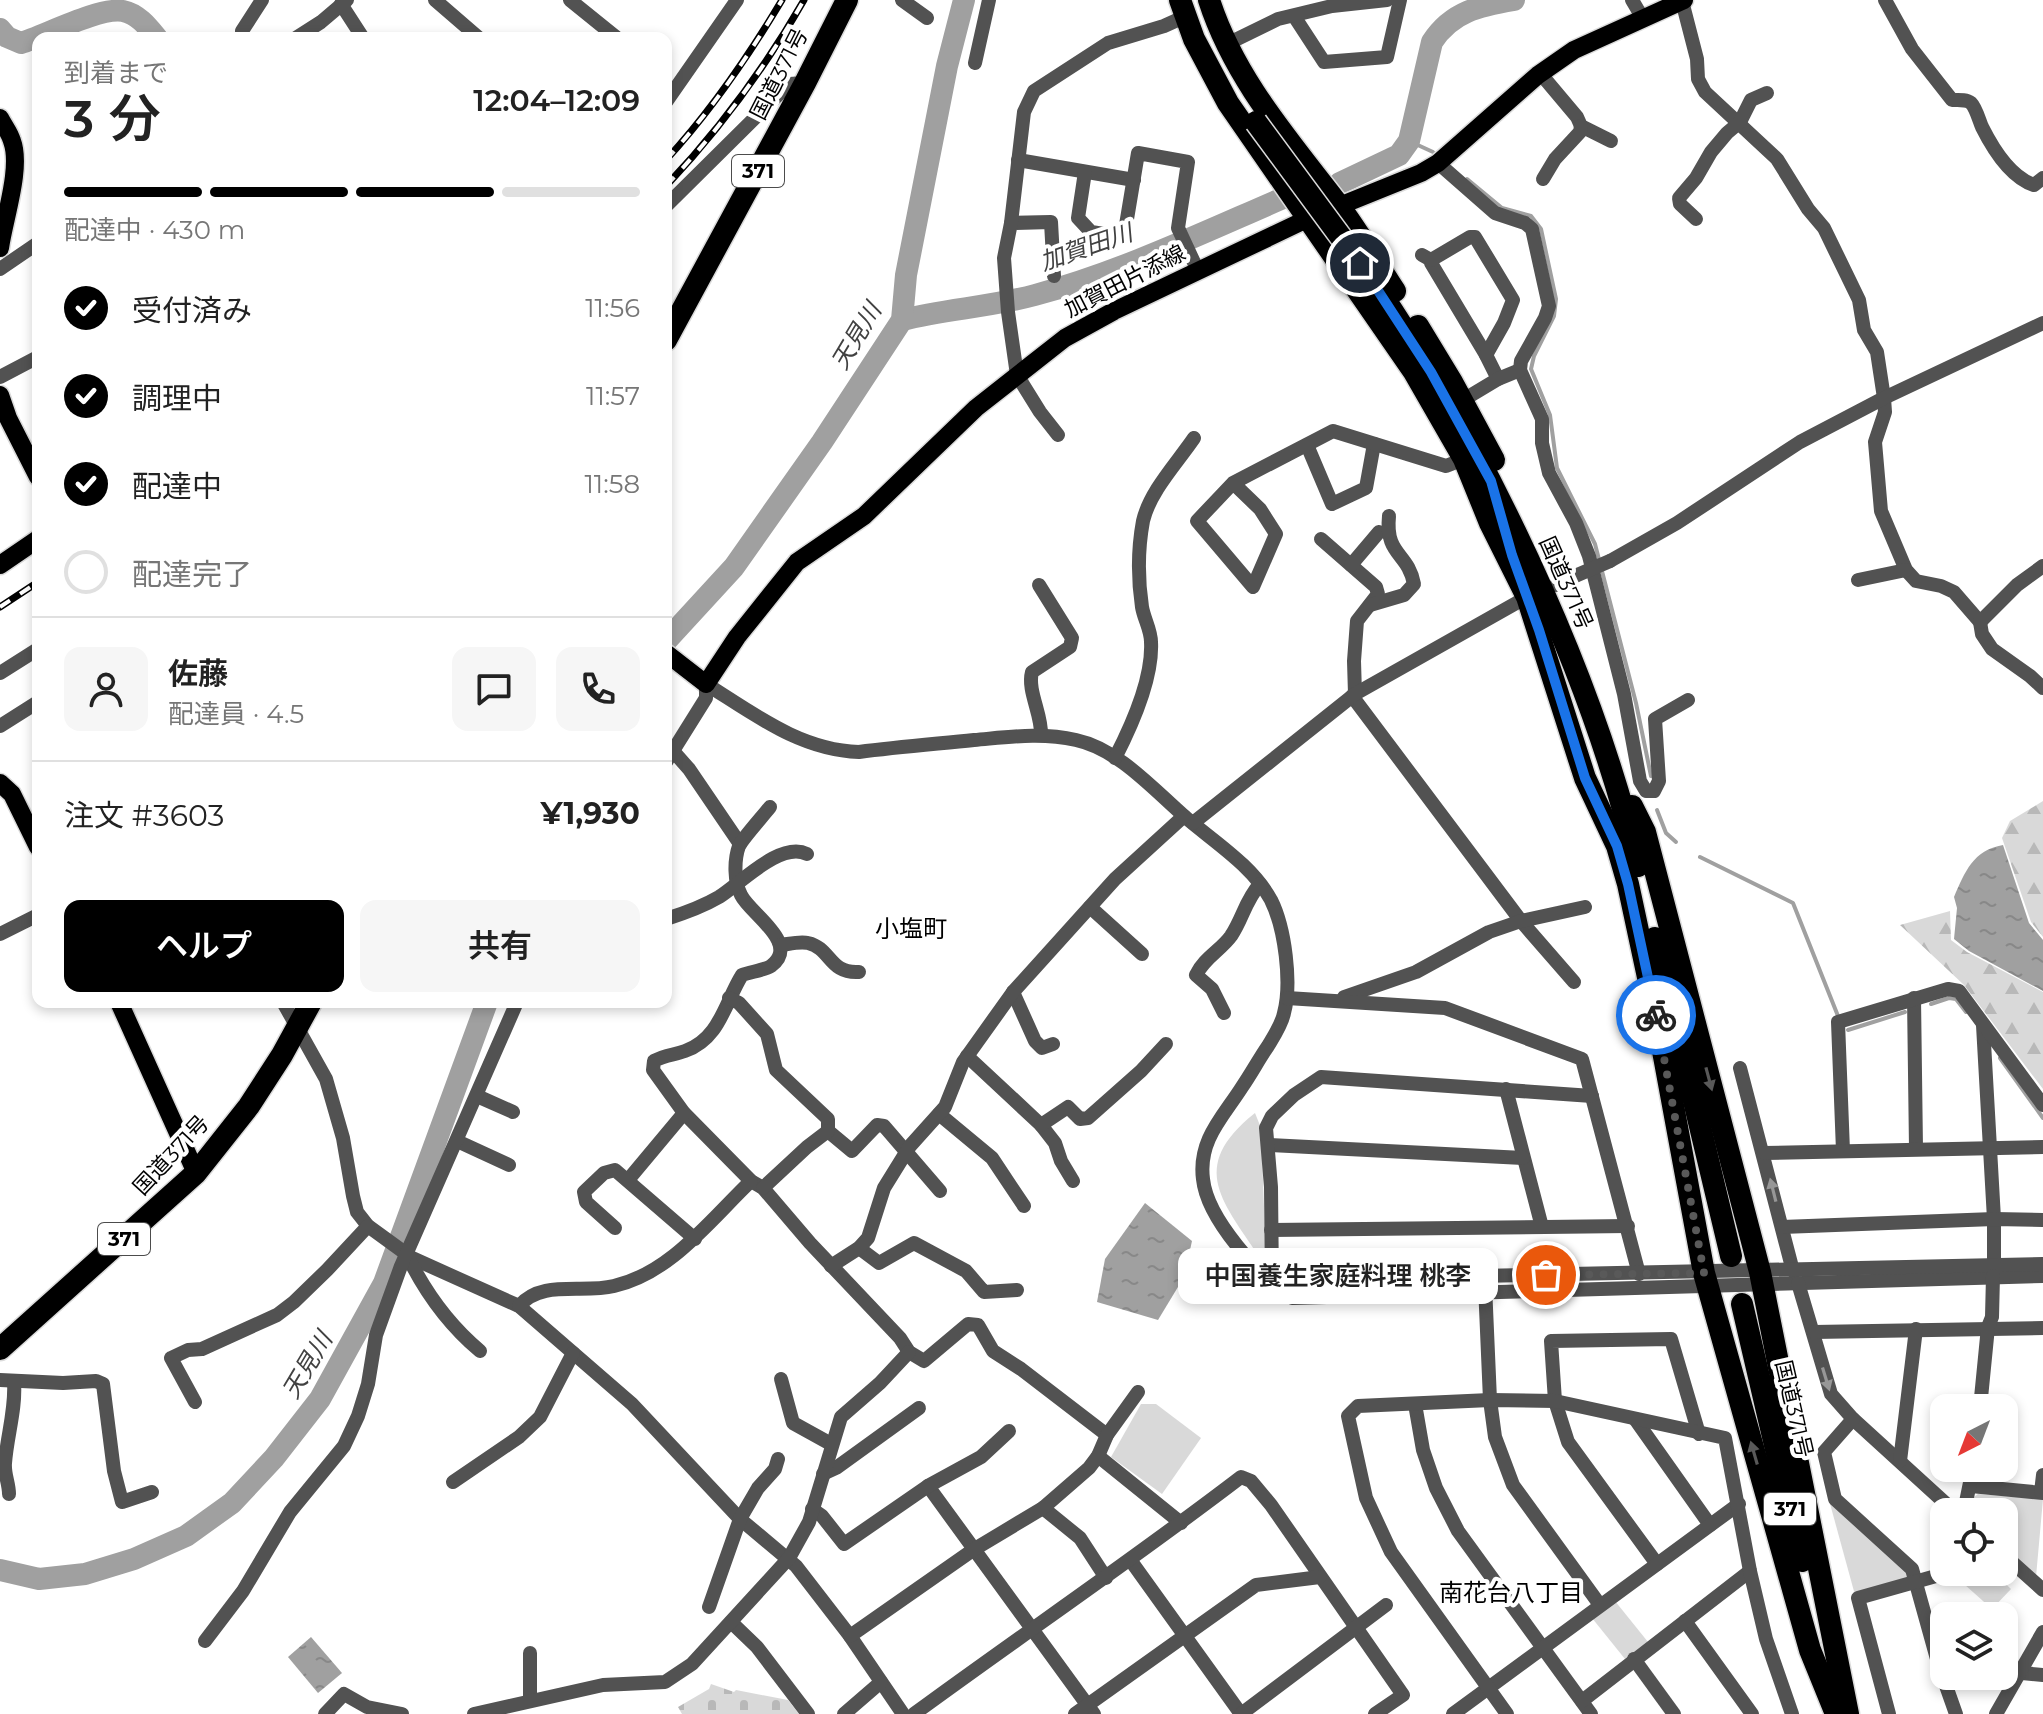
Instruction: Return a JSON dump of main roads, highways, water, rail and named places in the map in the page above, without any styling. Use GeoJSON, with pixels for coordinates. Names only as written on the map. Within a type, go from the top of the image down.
{"type":"FeatureCollection","features":[{"type":"Feature","properties":{"kind":"highway","name":"国道371号"},"geometry":{"type":"LineString","coordinates":[[672,329],[847,0]]}},
{"type":"Feature","properties":{"kind":"highway","name":"371"},"geometry":{"type":"LineString","coordinates":[[1209,0],[1227,44],[1248,83],[1279,131],[1339,206],[1413,317],[1565,580],[1593,718]]}},
{"type":"Feature","properties":{"kind":"highway","name":"国道371号"},"geometry":{"type":"LineString","coordinates":[[1187,6],[1256,122],[1374,282],[1431,372],[1491,481],[1550,608],[1610,766],[1731,1256]]}},
{"type":"Feature","properties":{"kind":"highway","name":"371"},"geometry":{"type":"LineString","coordinates":[[1187,6],[1228,103],[1414,372],[1464,459],[1490,523],[1524,590],[1585,778],[1617,846],[1628,884],[1658,1024],[1705,1280],[1810,1650],[1836,1714]]}},
{"type":"Feature","properties":{"kind":"highway"},"geometry":{"type":"LineString","coordinates":[[1491,481],[1524,590]]}},
{"type":"Feature","properties":{"kind":"highway","name":"371"},"geometry":{"type":"LineString","coordinates":[[1539,630],[1569,696],[1606,800],[1631,842]]}},
{"type":"Feature","properties":{"kind":"highway","name":"371"},"geometry":{"type":"LineString","coordinates":[[1581,656],[1645,832],[1760,1277],[1848,1714]]}},
{"type":"Feature","properties":{"kind":"highway","name":"371"},"geometry":{"type":"LineString","coordinates":[[1610,766],[1636,812]]}},
{"type":"Feature","properties":{"kind":"highway","name":"国道371号"},"geometry":{"type":"LineString","coordinates":[[0,1349],[196,1173],[249,1106],[308,1008]]}},
{"type":"Feature","properties":{"kind":"highway","name":"国道371号"},"geometry":{"type":"LineString","coordinates":[[1742,1304],[1836,1714]]}},
{"type":"Feature","properties":{"kind":"main road","name":"加賀田片添線"},"geometry":{"type":"LineString","coordinates":[[672,658],[706,684],[737,637],[797,562],[864,516],[976,408],[1065,338],[1196,266],[1421,173],[1438,163],[1540,73],[1574,50],[1683,0]]}},
{"type":"Feature","properties":{"kind":"main road"},"geometry":{"type":"LineString","coordinates":[[0,118],[15,151],[14,175],[0,248]]}},
{"type":"Feature","properties":{"kind":"main road"},"geometry":{"type":"LineString","coordinates":[[0,395],[32,465]]}},
{"type":"Feature","properties":{"kind":"main road"},"geometry":{"type":"LineString","coordinates":[[0,565],[32,543]]}},
{"type":"Feature","properties":{"kind":"main road"},"geometry":{"type":"LineString","coordinates":[[0,783],[12,794],[32,835]]}},
{"type":"Feature","properties":{"kind":"main road"},"geometry":{"type":"LineString","coordinates":[[122,1008],[196,1173]]}},
{"type":"Feature","properties":{"kind":"water"},"geometry":{"type":"Polygon","coordinates":[[[2003,845],[2029,923],[2043,940],[2043,991],[1969,951],[1954,939],[1957,908],[1954,897],[1962,879],[1977,857],[2003,845]]]}},
{"type":"Feature","properties":{"kind":"water"},"geometry":{"type":"Polygon","coordinates":[[[1145,1203],[1192,1241],[1184,1277],[1158,1320],[1097,1302],[1105,1259],[1145,1203]]]}},
{"type":"Feature","properties":{"kind":"water"},"geometry":{"type":"Polygon","coordinates":[[[311,1637],[342,1673],[318,1693],[288,1657],[311,1637]]]}},
{"type":"Feature","properties":{"kind":"waterway","name":"天見川"},"geometry":{"type":"LineString","coordinates":[[672,634],[734,567],[822,442],[902,320],[906,275],[947,66],[964,0]]}},
{"type":"Feature","properties":{"kind":"waterway","name":"加賀田川"},"geometry":{"type":"LineString","coordinates":[[1340,183],[1399,155],[1409,141],[1432,42],[1448,23],[1468,12],[1514,0]]}},
{"type":"Feature","properties":{"kind":"waterway"},"geometry":{"type":"LineString","coordinates":[[49,32],[113,11],[123,11],[138,18],[152,32]]}},
{"type":"Feature","properties":{"kind":"waterway"},"geometry":{"type":"LineString","coordinates":[[0,29],[7,37],[21,43],[32,39]]}},
{"type":"Feature","properties":{"kind":"waterway"},"geometry":{"type":"LineString","coordinates":[[1409,141],[1433,152]]}},
{"type":"Feature","properties":{"kind":"waterway"},"geometry":{"type":"LineString","coordinates":[[1467,179],[1502,208],[1531,216],[1541,229],[1556,299],[1554,316],[1534,356],[1531,369],[1550,415],[1557,468],[1595,544],[1636,703],[1651,776]]}},
{"type":"Feature","properties":{"kind":"waterway","name":"加賀田川"},"geometry":{"type":"LineString","coordinates":[[902,320],[1018,299],[1067,286],[1160,252],[1281,199]]}},
{"type":"Feature","properties":{"kind":"waterway"},"geometry":{"type":"LineString","coordinates":[[1657,810],[1666,833],[1676,842]]}},
{"type":"Feature","properties":{"kind":"waterway"},"geometry":{"type":"LineString","coordinates":[[1700,857],[1793,903],[1838,1016]]}},
{"type":"Feature","properties":{"kind":"waterway"},"geometry":{"type":"LineString","coordinates":[[1931,1004],[1956,999],[1966,1012]]}},
{"type":"Feature","properties":{"kind":"waterway","name":"天見川"},"geometry":{"type":"LineString","coordinates":[[0,1570],[39,1579],[85,1574],[134,1559],[186,1536],[232,1503],[274,1458],[320,1399],[384,1283],[485,1008]]}},
{"type":"Feature","properties":{"kind":"waterway"},"geometry":{"type":"LineString","coordinates":[[1848,1030],[1905,1012]]}},
{"type":"Feature","properties":{"kind":"waterway"},"geometry":{"type":"LineString","coordinates":[[2000,1058],[2043,1118]]}},
{"type":"Feature","properties":{"kind":"railway"},"geometry":{"type":"LineString","coordinates":[[672,153],[728,83],[782,0]]}},
{"type":"Feature","properties":{"kind":"railway"},"geometry":{"type":"LineString","coordinates":[[672,179],[741,97],[804,0]]}},
{"type":"Feature","properties":{"kind":"railway"},"geometry":{"type":"LineString","coordinates":[[0,607],[32,586]]}},
{"type":"Feature","properties":{"kind":"place","name":"中国養生家庭料理 桃李"},"geometry":{"type":"Point","coordinates":[1546,1275]}},
{"type":"Feature","properties":{"kind":"district","name":"小塩町"},"geometry":{"type":"Point","coordinates":[911,928]}},
{"type":"Feature","properties":{"kind":"district","name":"南花台八丁目"},"geometry":{"type":"Point","coordinates":[1511,1592]}}]}
